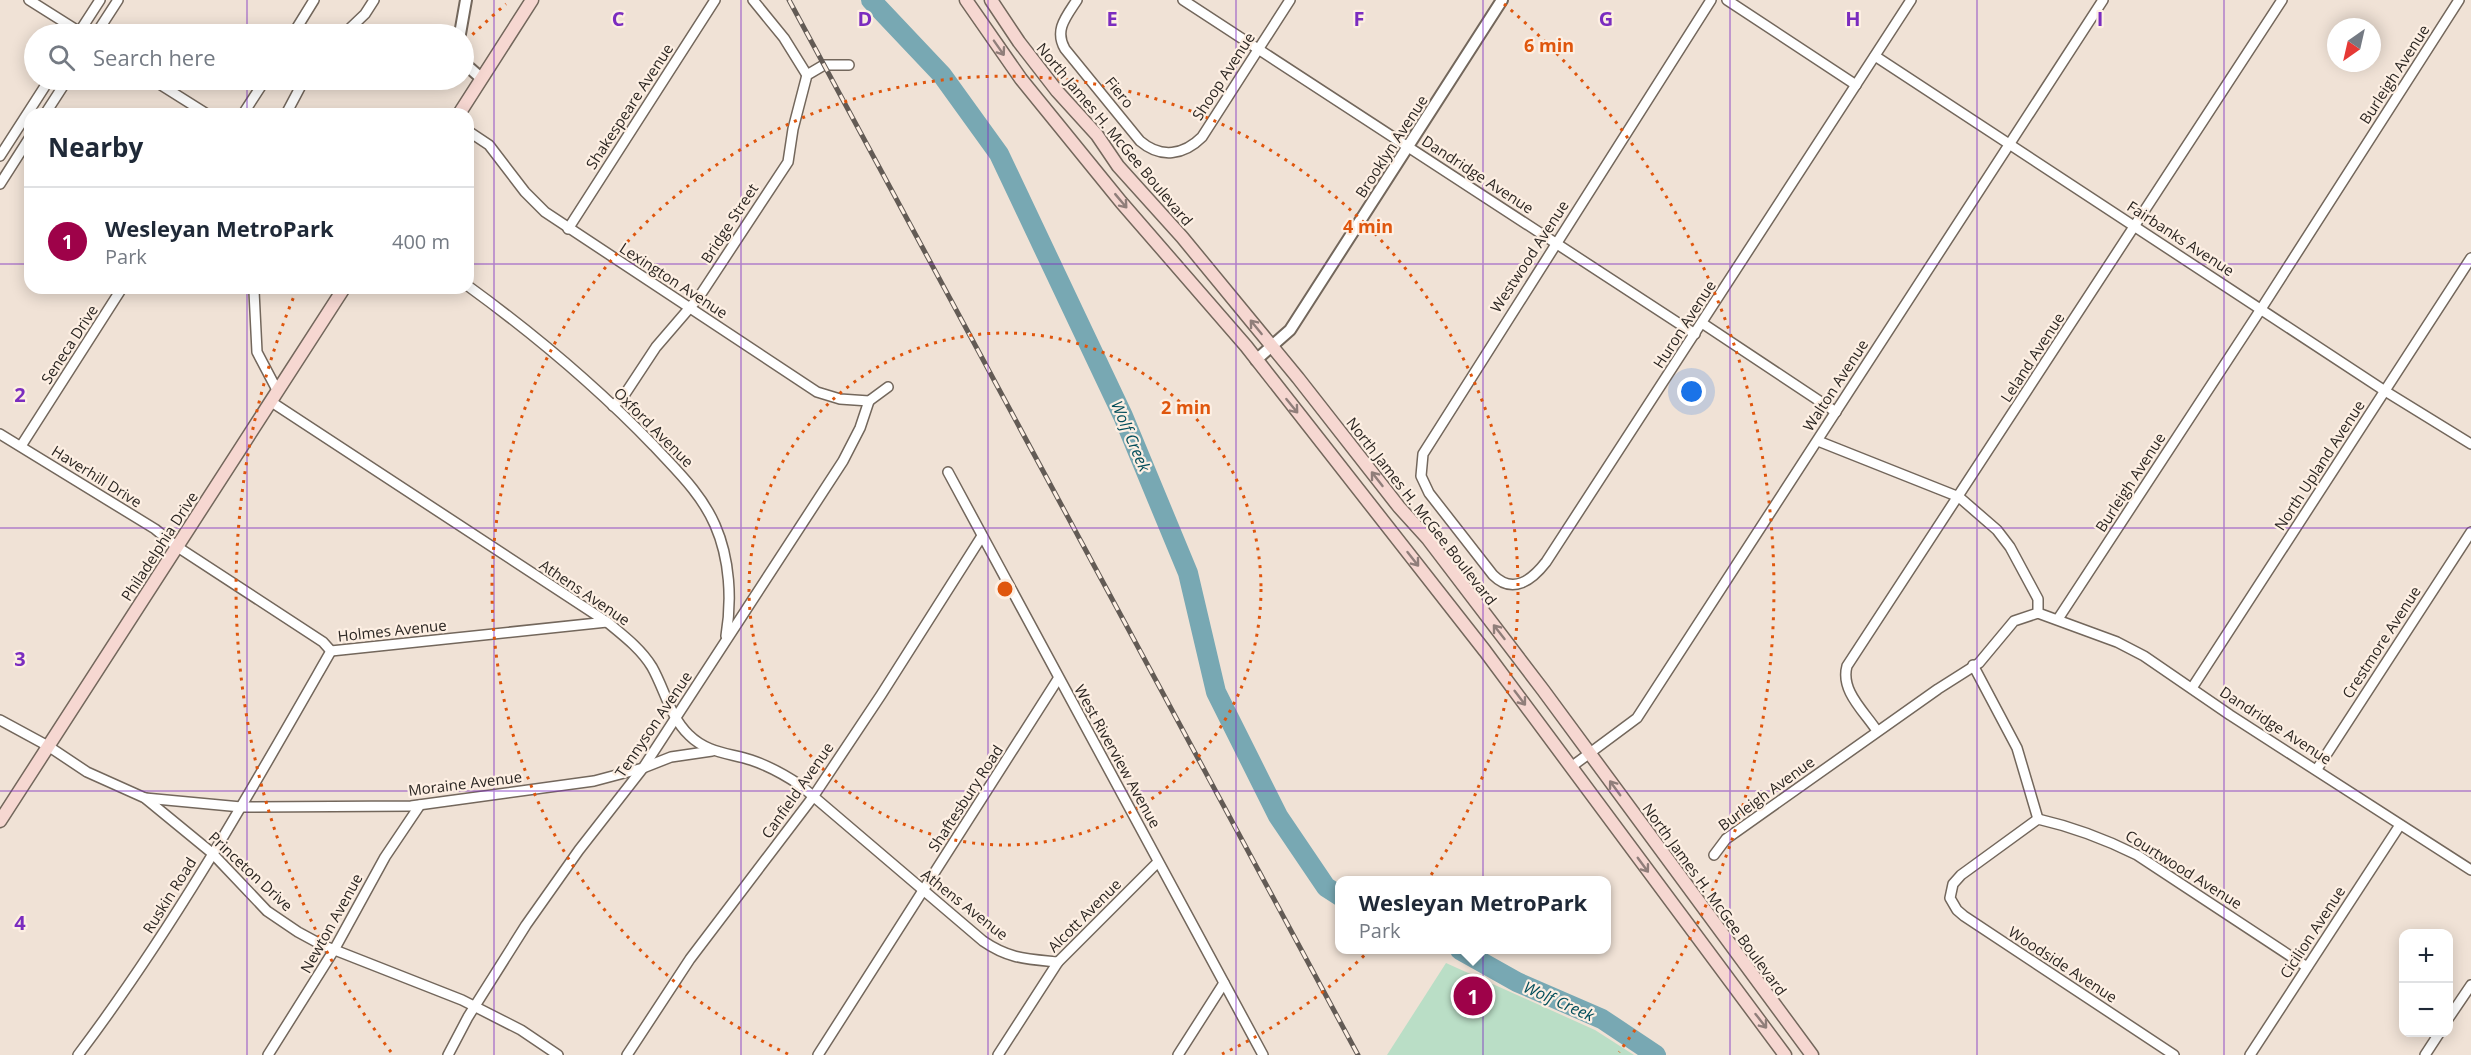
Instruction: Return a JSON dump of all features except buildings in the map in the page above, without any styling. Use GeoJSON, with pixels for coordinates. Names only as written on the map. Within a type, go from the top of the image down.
{"type":"FeatureCollection","features":[{"type":"Feature","properties":{"kind":"main road"},"geometry":{"type":"LineString","coordinates":[[474,89],[532,0]]}},
{"type":"Feature","properties":{"kind":"main road"},"geometry":{"type":"LineString","coordinates":[[966,0],[1021,79],[1256,360],[1485,651],[1785,1055]]}},
{"type":"Feature","properties":{"kind":"main road","name":"North James H. McGee Boulevard"},"geometry":{"type":"LineString","coordinates":[[991,0],[1046,78],[1097,135],[1118,166],[1182,237],[1322,408],[1399,507],[1428,539],[1812,1055]]}},
{"type":"Feature","properties":{"kind":"main road"},"geometry":{"type":"LineString","coordinates":[[463,108],[474,90]]}},
{"type":"Feature","properties":{"kind":"main road","name":"Philadelphia Drive"},"geometry":{"type":"LineString","coordinates":[[0,821],[341,294]]}},
{"type":"Feature","properties":{"kind":"street"},"geometry":{"type":"LineString","coordinates":[[29,0],[65,24]]}},
{"type":"Feature","properties":{"kind":"street"},"geometry":{"type":"LineString","coordinates":[[86,24],[100,0]]}},
{"type":"Feature","properties":{"kind":"street"},"geometry":{"type":"LineString","coordinates":[[102,24],[118,0]]}},
{"type":"Feature","properties":{"kind":"street"},"geometry":{"type":"LineString","coordinates":[[299,24],[314,0]]}},
{"type":"Feature","properties":{"kind":"street"},"geometry":{"type":"LineString","coordinates":[[354,24],[365,14],[374,0]]}},
{"type":"Feature","properties":{"kind":"street"},"geometry":{"type":"LineString","coordinates":[[462,24],[466,0]]}},
{"type":"Feature","properties":{"kind":"street","name":"Shakespeare Avenue"},"geometry":{"type":"LineString","coordinates":[[568,229],[715,0]]}},
{"type":"Feature","properties":{"kind":"street"},"geometry":{"type":"LineString","coordinates":[[753,0],[784,38],[807,75],[824,65],[849,64]]}},
{"type":"Feature","properties":{"kind":"street","name":"Fiero"},"geometry":{"type":"LineString","coordinates":[[1077,0],[1062,22],[1060,40],[1065,49],[1140,141],[1156,151],[1171,153]]}},
{"type":"Feature","properties":{"kind":"street","name":"Dandridge Avenue"},"geometry":{"type":"LineString","coordinates":[[1183,0],[1695,334]]}},
{"type":"Feature","properties":{"kind":"street","name":"Shoop Avenue"},"geometry":{"type":"LineString","coordinates":[[1171,153],[1188,148],[1202,137],[1290,0]]}},
{"type":"Feature","properties":{"kind":"street","name":"Brooklyn Avenue"},"geometry":{"type":"LineString","coordinates":[[1256,360],[1290,330],[1502,0]]}},
{"type":"Feature","properties":{"kind":"street","name":"Westwood Avenue"},"geometry":{"type":"LineString","coordinates":[[1459,531],[1425,486],[1421,476],[1423,454],[1711,0]]}},
{"type":"Feature","properties":{"kind":"street"},"geometry":{"type":"LineString","coordinates":[[1727,0],[1856,85]]}},
{"type":"Feature","properties":{"kind":"street","name":"Huron Avenue"},"geometry":{"type":"LineString","coordinates":[[1459,531],[1498,579],[1518,585],[1536,574],[1695,334],[1911,0]]}},
{"type":"Feature","properties":{"kind":"street","name":"Leland Avenue"},"geometry":{"type":"LineString","coordinates":[[1877,731],[1845,682],[1847,666],[2282,0]]}},
{"type":"Feature","properties":{"kind":"street","name":"Burleigh Avenue"},"geometry":{"type":"LineString","coordinates":[[2058,619],[2261,309],[2459,0]]}},
{"type":"Feature","properties":{"kind":"street","name":"Walton Avenue"},"geometry":{"type":"LineString","coordinates":[[1571,767],[1637,718],[2101,1]]}},
{"type":"Feature","properties":{"kind":"street","name":"Fairbanks Avenue"},"geometry":{"type":"LineString","coordinates":[[1875,56],[2385,391],[2471,444]]}},
{"type":"Feature","properties":{"kind":"street"},"geometry":{"type":"LineString","coordinates":[[474,72],[481,78]]}},
{"type":"Feature","properties":{"kind":"street","name":"Bridge Street"},"geometry":{"type":"LineString","coordinates":[[613,406],[625,394],[656,347],[699,297],[788,162],[793,129],[807,75]]}},
{"type":"Feature","properties":{"kind":"street"},"geometry":{"type":"LineString","coordinates":[[31,108],[43,90]]}},
{"type":"Feature","properties":{"kind":"street"},"geometry":{"type":"LineString","coordinates":[[49,108],[61,90]]}},
{"type":"Feature","properties":{"kind":"street"},"geometry":{"type":"LineString","coordinates":[[169,90],[197,108]]}},
{"type":"Feature","properties":{"kind":"street"},"geometry":{"type":"LineString","coordinates":[[247,108],[259,90]]}},
{"type":"Feature","properties":{"kind":"street"},"geometry":{"type":"LineString","coordinates":[[289,108],[299,90]]}},
{"type":"Feature","properties":{"kind":"street"},"geometry":{"type":"LineString","coordinates":[[0,156],[24,119]]}},
{"type":"Feature","properties":{"kind":"street","name":"Lexington Avenue"},"geometry":{"type":"LineString","coordinates":[[474,135],[489,145],[532,199],[568,229],[817,392],[840,399],[870,401]]}},
{"type":"Feature","properties":{"kind":"street"},"geometry":{"type":"LineString","coordinates":[[0,184],[24,146]]}},
{"type":"Feature","properties":{"kind":"street","name":"North Upland Avenue"},"geometry":{"type":"LineString","coordinates":[[2192,688],[2471,258]]}},
{"type":"Feature","properties":{"kind":"street","name":"Oxford Avenue"},"geometry":{"type":"LineString","coordinates":[[474,290],[524,328],[613,406],[689,483],[701,499],[714,524],[725,555],[730,613],[726,642]]}},
{"type":"Feature","properties":{"kind":"street","name":"Seneca Drive"},"geometry":{"type":"LineString","coordinates":[[21,446],[118,294]]}},
{"type":"Feature","properties":{"kind":"street"},"geometry":{"type":"LineString","coordinates":[[254,294],[257,352],[277,390]]}},
{"type":"Feature","properties":{"kind":"street"},"geometry":{"type":"LineString","coordinates":[[1702,323],[1836,412]]}},
{"type":"Feature","properties":{"kind":"street"},"geometry":{"type":"LineString","coordinates":[[870,401],[888,387]]}},
{"type":"Feature","properties":{"kind":"street","name":"Athens Avenue"},"geometry":{"type":"LineString","coordinates":[[270,401],[607,622],[642,654],[655,673],[669,706],[687,734],[712,751],[752,760],[800,785],[923,891],[996,950],[1017,958],[1058,962]]}},
{"type":"Feature","properties":{"kind":"street","name":"Tennyson Avenue"},"geometry":{"type":"LineString","coordinates":[[448,1055],[475,1006],[526,925],[579,850],[644,768],[843,461],[860,428],[870,401]]}},
{"type":"Feature","properties":{"kind":"street","name":"Haverhill Drive"},"geometry":{"type":"LineString","coordinates":[[0,434],[155,529],[177,546]]}},
{"type":"Feature","properties":{"kind":"street"},"geometry":{"type":"LineString","coordinates":[[1818,441],[1959,497],[1996,530],[2010,547],[2038,598],[2038,613],[2058,619]]}},
{"type":"Feature","properties":{"kind":"street","name":"West Riverview Avenue"},"geometry":{"type":"LineString","coordinates":[[948,472],[1263,1055]]}},
{"type":"Feature","properties":{"kind":"street","name":"Crestmore Avenue"},"geometry":{"type":"LineString","coordinates":[[2317,769],[2471,532]]}},
{"type":"Feature","properties":{"kind":"street","name":"Canfield Avenue"},"geometry":{"type":"LineString","coordinates":[[627,1055],[690,958],[813,797],[982,536]]}},
{"type":"Feature","properties":{"kind":"street","name":"Holmes Avenue"},"geometry":{"type":"LineString","coordinates":[[177,546],[323,642],[331,651],[607,622]]}},
{"type":"Feature","properties":{"kind":"street","name":"Burleigh Avenue"},"geometry":{"type":"LineString","coordinates":[[1714,855],[1726,838],[1978,663],[2014,621],[2038,613]]}},
{"type":"Feature","properties":{"kind":"street","name":"Dandridge Avenue"},"geometry":{"type":"LineString","coordinates":[[2058,619],[2131,648],[2230,715],[2471,870]]}},
{"type":"Feature","properties":{"kind":"street","name":"Ruskin Road"},"geometry":{"type":"LineString","coordinates":[[78,1055],[146,960],[241,807],[331,651]]}},
{"type":"Feature","properties":{"kind":"street"},"geometry":{"type":"LineString","coordinates":[[1973,665],[2017,748],[2038,819]]}},
{"type":"Feature","properties":{"kind":"street","name":"Shaftesbury Road"},"geometry":{"type":"LineString","coordinates":[[818,1055],[1058,679]]}},
{"type":"Feature","properties":{"kind":"street","name":"Princeton Drive"},"geometry":{"type":"LineString","coordinates":[[0,720],[48,746],[87,772],[145,798],[212,854],[267,911],[298,932],[334,950],[425,984],[475,1006],[521,1030],[558,1055]]}},
{"type":"Feature","properties":{"kind":"street","name":"Moraine Avenue"},"geometry":{"type":"LineString","coordinates":[[145,798],[241,807],[420,805],[594,781],[644,768],[670,757],[712,751]]}},
{"type":"Feature","properties":{"kind":"street","name":"Newton Avenue"},"geometry":{"type":"LineString","coordinates":[[268,1055],[334,950],[385,857],[420,805]]}},
{"type":"Feature","properties":{"kind":"street","name":"Woodside Avenue"},"geometry":{"type":"LineString","coordinates":[[2038,819],[1961,875],[1951,888],[1950,898],[1957,910],[1964,916],[2174,1055]]}},
{"type":"Feature","properties":{"kind":"street","name":"Courtwood Avenue"},"geometry":{"type":"LineString","coordinates":[[2038,819],[2087,832],[2137,855],[2307,967]]}},
{"type":"Feature","properties":{"kind":"street","name":"Cicilion Avenue"},"geometry":{"type":"LineString","coordinates":[[2250,1055],[2400,825]]}},
{"type":"Feature","properties":{"kind":"street","name":"Alcott Avenue"},"geometry":{"type":"LineString","coordinates":[[998,1055],[1058,962],[1158,862]]}},
{"type":"Feature","properties":{"kind":"street"},"geometry":{"type":"LineString","coordinates":[[1178,1055],[1224,983]]}},
{"type":"Feature","properties":{"kind":"street"},"geometry":{"type":"LineString","coordinates":[[2453,1012],[2471,985]]}},
{"type":"Feature","properties":{"kind":"street"},"geometry":{"type":"LineString","coordinates":[[2425,1055],[2437,1037]]}},
{"type":"Feature","properties":{"kind":"green space"},"geometry":{"type":"Polygon","coordinates":[[[1446,963],[1595,1030],[1634,1055],[1387,1055],[1446,963]]]}},
{"type":"Feature","properties":{"kind":"waterway","name":"Wolf Creek"},"geometry":{"type":"LineString","coordinates":[[871,0],[942,75],[999,154],[1123,416],[1188,573],[1216,692],[1278,816],[1326,887],[1335,893]]}},
{"type":"Feature","properties":{"kind":"waterway","name":"Wolf Creek"},"geometry":{"type":"LineString","coordinates":[[1467,954],[1517,982],[1602,1019],[1656,1055]]}},
{"type":"Feature","properties":{"kind":"railway"},"geometry":{"type":"LineString","coordinates":[[789,0],[1358,1055]]}},
{"type":"Feature","properties":{"kind":"place","name":"Wesleyan MetroPark"},"geometry":{"type":"Point","coordinates":[1473,996]}}]}
